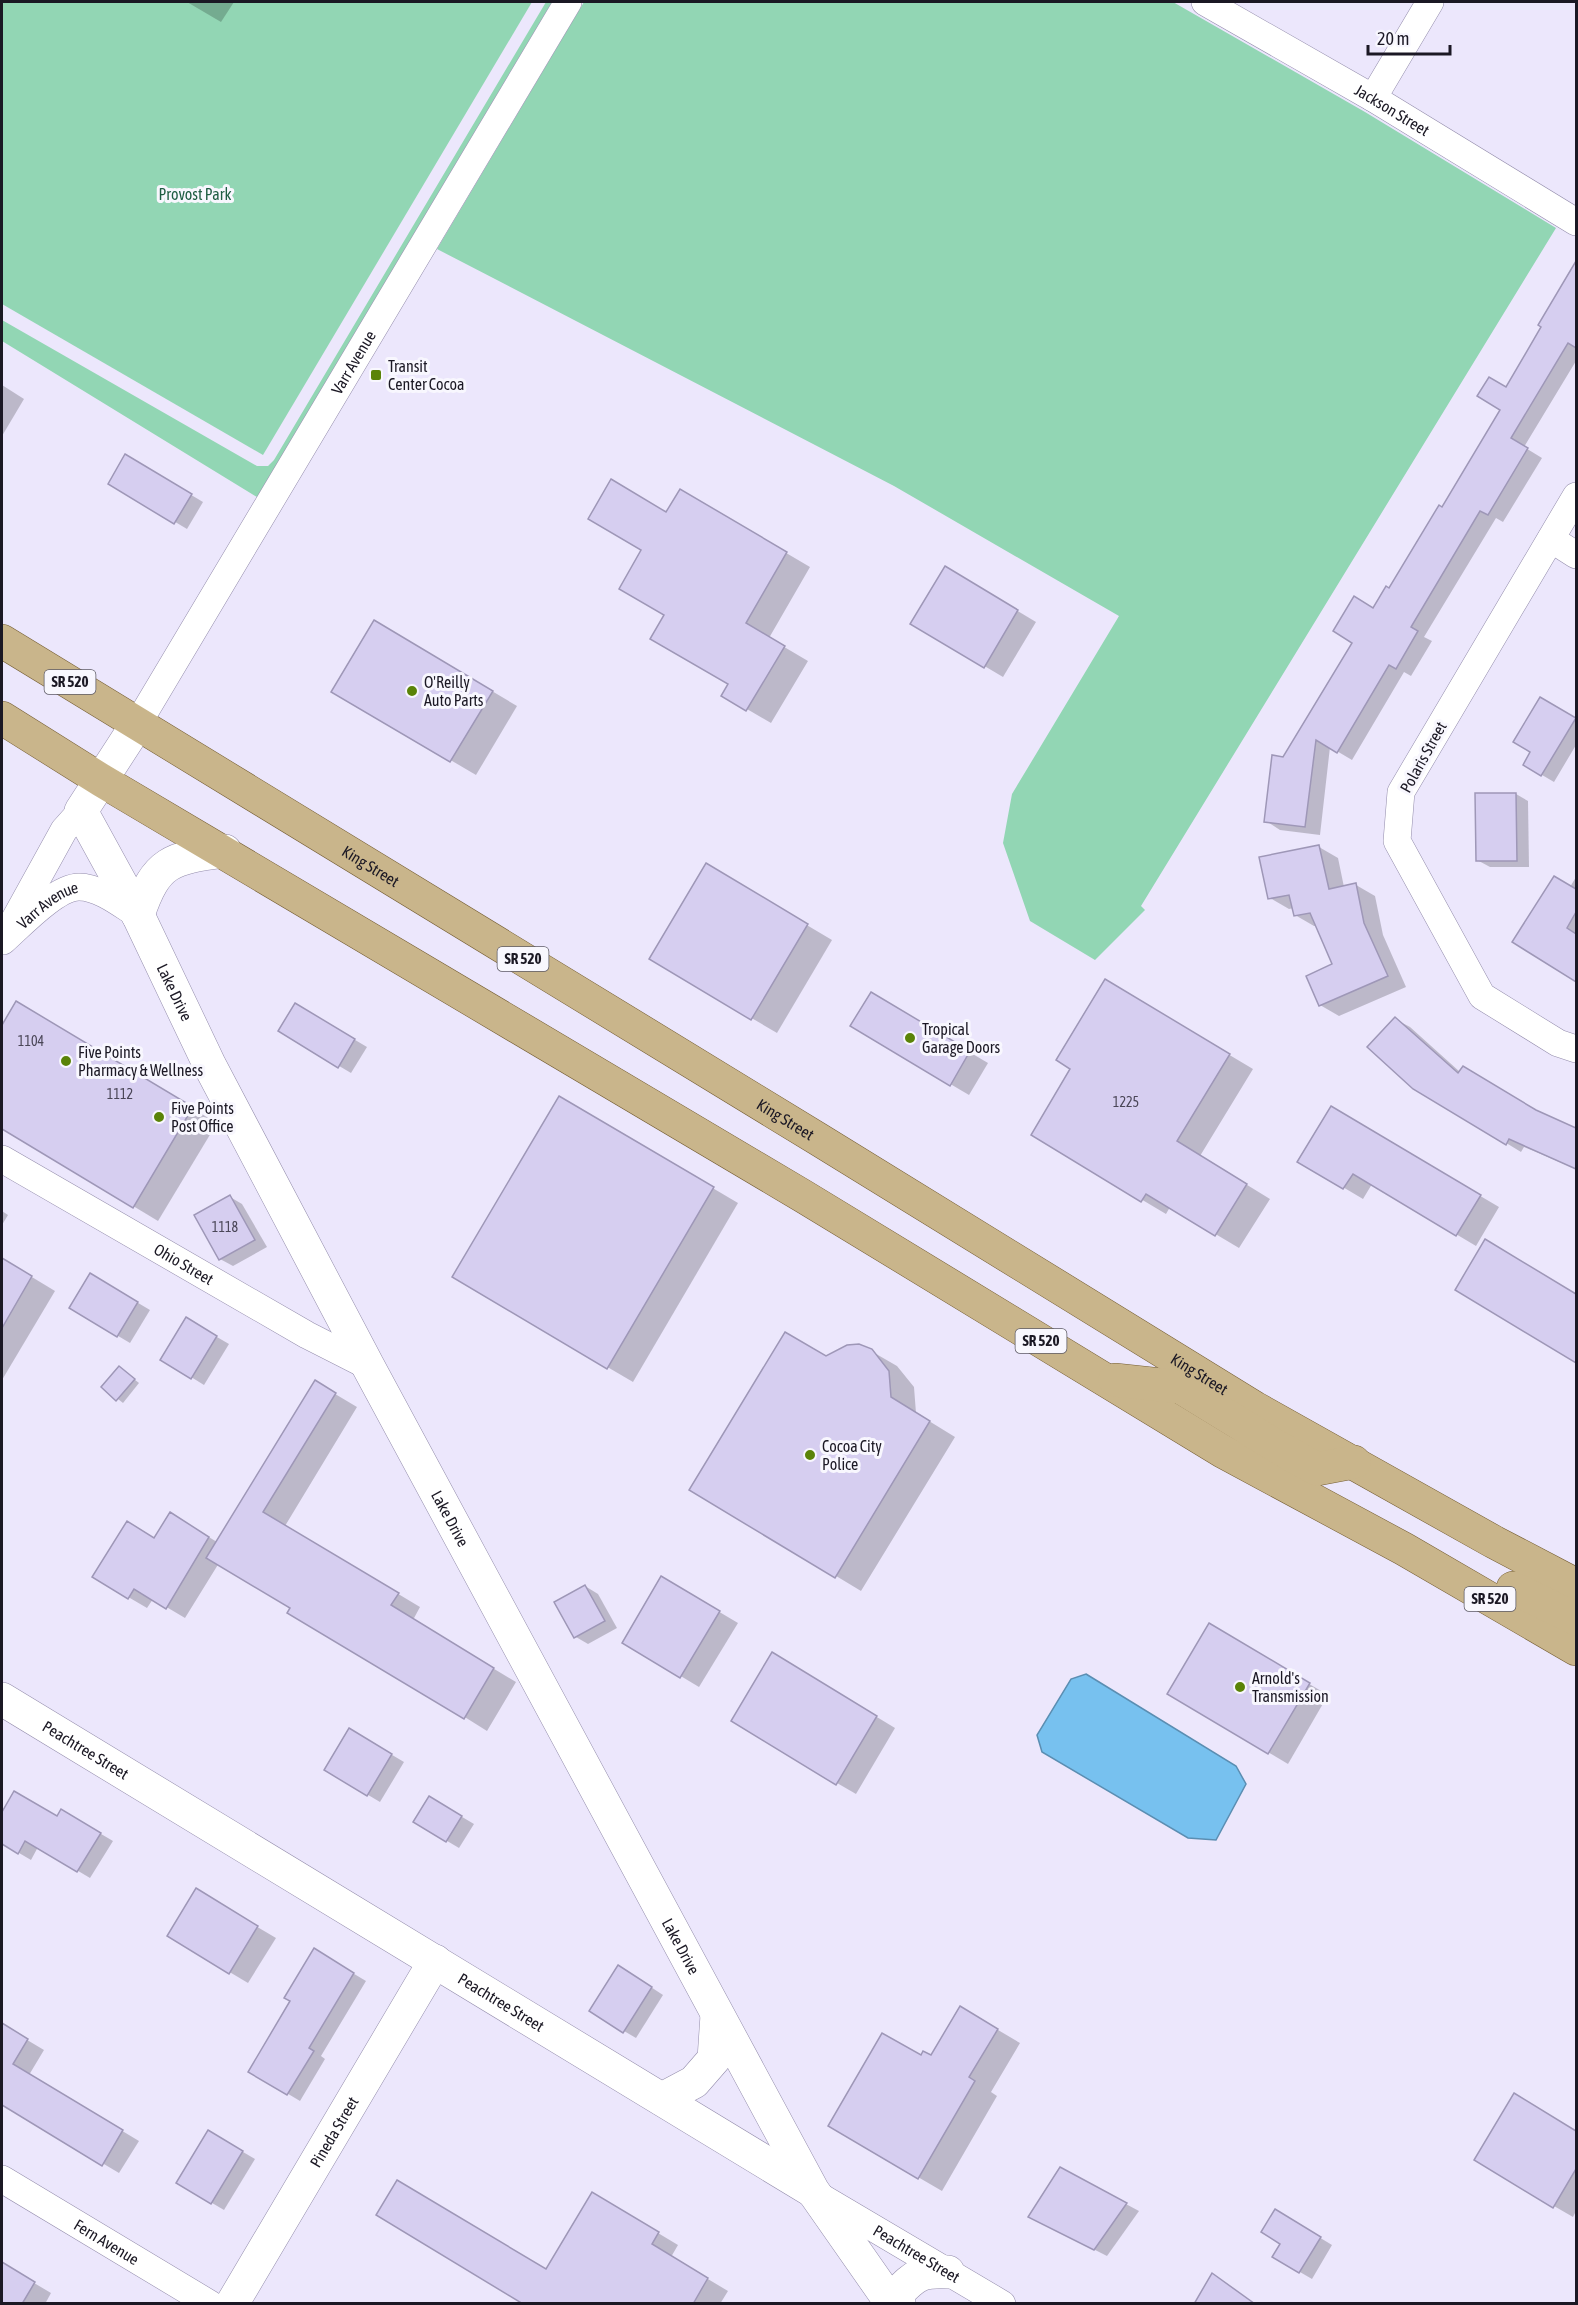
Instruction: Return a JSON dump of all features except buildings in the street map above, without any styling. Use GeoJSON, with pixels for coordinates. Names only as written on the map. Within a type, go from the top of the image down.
{"type":"FeatureCollection","features":[{"type":"Feature","properties":{"kind":"main road","name":"King Street"},"geometry":{"type":"LineString","coordinates":[[2,641],[1245,1402],[1494,1542],[1576,1585]]}},
{"type":"Feature","properties":{"kind":"main road","name":"SR 520"},"geometry":{"type":"LineString","coordinates":[[2,718],[101,780],[225,852],[1222,1450],[1404,1549],[1576,1649]]}},
{"type":"Feature","properties":{"kind":"main road"},"geometry":{"type":"LineString","coordinates":[[1106,1379],[1180,1387],[1317,1469],[1354,1462]]}},
{"type":"Feature","properties":{"kind":"main road"},"geometry":{"type":"LineString","coordinates":[[1404,1549],[1438,1549],[1576,1619]]}},
{"type":"Feature","properties":{"kind":"street","name":"Varr Avenue"},"geometry":{"type":"LineString","coordinates":[[138,723],[568,2]]}},
{"type":"Feature","properties":{"kind":"street","name":"Jackson Street"},"geometry":{"type":"LineString","coordinates":[[1205,2],[1373,98],[1576,222]]}},
{"type":"Feature","properties":{"kind":"street"},"geometry":{"type":"LineString","coordinates":[[1373,98],[1430,2]]}},
{"type":"Feature","properties":{"kind":"street","name":"Polaris Street"},"geometry":{"type":"LineString","coordinates":[[1576,496],[1401,792],[1397,841],[1482,996],[1558,1043],[1576,1049]]}},
{"type":"Feature","properties":{"kind":"street"},"geometry":{"type":"LineString","coordinates":[[1551,539],[1576,555]]}},
{"type":"Feature","properties":{"kind":"street"},"geometry":{"type":"LineString","coordinates":[[81,811],[138,723]]}},
{"type":"Feature","properties":{"kind":"street","name":"Varr Avenue"},"geometry":{"type":"LineString","coordinates":[[2,942],[60,837],[81,811]]}},
{"type":"Feature","properties":{"kind":"street","name":"Lake Drive"},"geometry":{"type":"LineString","coordinates":[[81,811],[138,915],[210,1066],[368,1366],[717,2015],[813,2191],[892,2304]]}},
{"type":"Feature","properties":{"kind":"street"},"geometry":{"type":"LineString","coordinates":[[138,915],[153,881],[167,864],[184,856],[225,852]]}},
{"type":"Feature","properties":{"kind":"street","name":"Varr Avenue"},"geometry":{"type":"LineString","coordinates":[[2,942],[59,893],[79,887],[107,895],[138,915]]}},
{"type":"Feature","properties":{"kind":"street","name":"Ohio Street"},"geometry":{"type":"LineString","coordinates":[[2,1160],[307,1335],[368,1366]]}},
{"type":"Feature","properties":{"kind":"street","name":"Peachtree Street"},"geometry":{"type":"LineString","coordinates":[[2,1699],[1002,2304]]}},
{"type":"Feature","properties":{"kind":"street","name":"Pineda Street"},"geometry":{"type":"LineString","coordinates":[[232,2304],[435,1960]]}},
{"type":"Feature","properties":{"kind":"street"},"geometry":{"type":"LineString","coordinates":[[662,2099],[694,2082],[714,2059],[717,2015]]}},
{"type":"Feature","properties":{"kind":"street","name":"Fern Avenue"},"geometry":{"type":"LineString","coordinates":[[2,2179],[210,2304]]}},
{"type":"Feature","properties":{"kind":"street"},"geometry":{"type":"LineString","coordinates":[[899,2304],[897,2294],[909,2281],[926,2271],[948,2272]]}},
{"type":"Feature","properties":{"kind":"green space","name":"Provost Park"},"geometry":{"type":"Polygon","coordinates":[[[2,2],[532,2],[263,455],[2,304],[2,2]]]}},
{"type":"Feature","properties":{"kind":"green space"},"geometry":{"type":"Polygon","coordinates":[[[546,2],[552,2],[257,497],[2,341],[2,320],[257,466],[268,466],[274,460],[546,2]]]}},
{"type":"Feature","properties":{"kind":"green space"},"geometry":{"type":"Polygon","coordinates":[[[584,2],[1173,2],[1365,112],[1556,228],[1141,906],[1145,910],[1095,960],[1030,921],[1003,843],[1012,794],[1119,616],[894,486],[437,249],[584,2]]]}},
{"type":"Feature","properties":{"kind":"water"},"geometry":{"type":"Polygon","coordinates":[[[1086,1674],[1236,1766],[1246,1784],[1216,1840],[1188,1838],[1042,1752],[1037,1735],[1071,1679],[1086,1674]]]}},
{"type":"Feature","properties":{"kind":"place","name":"Transit Center Cocoa"},"geometry":{"type":"Point","coordinates":[376,375]}},
{"type":"Feature","properties":{"kind":"place","name":"O'Reilly Auto Parts"},"geometry":{"type":"Point","coordinates":[412,691]}},
{"type":"Feature","properties":{"kind":"place","name":"Tropical Garage Doors"},"geometry":{"type":"Point","coordinates":[910,1038]}},
{"type":"Feature","properties":{"kind":"place","name":"Five Points Pharmacy & Wellness"},"geometry":{"type":"Point","coordinates":[66,1061]}},
{"type":"Feature","properties":{"kind":"place","name":"Five Points Post Office"},"geometry":{"type":"Point","coordinates":[159,1117]}},
{"type":"Feature","properties":{"kind":"place","name":"Cocoa City Police"},"geometry":{"type":"Point","coordinates":[810,1455]}},
{"type":"Feature","properties":{"kind":"place","name":"Arnold's Transmission"},"geometry":{"type":"Point","coordinates":[1240,1687]}}]}
